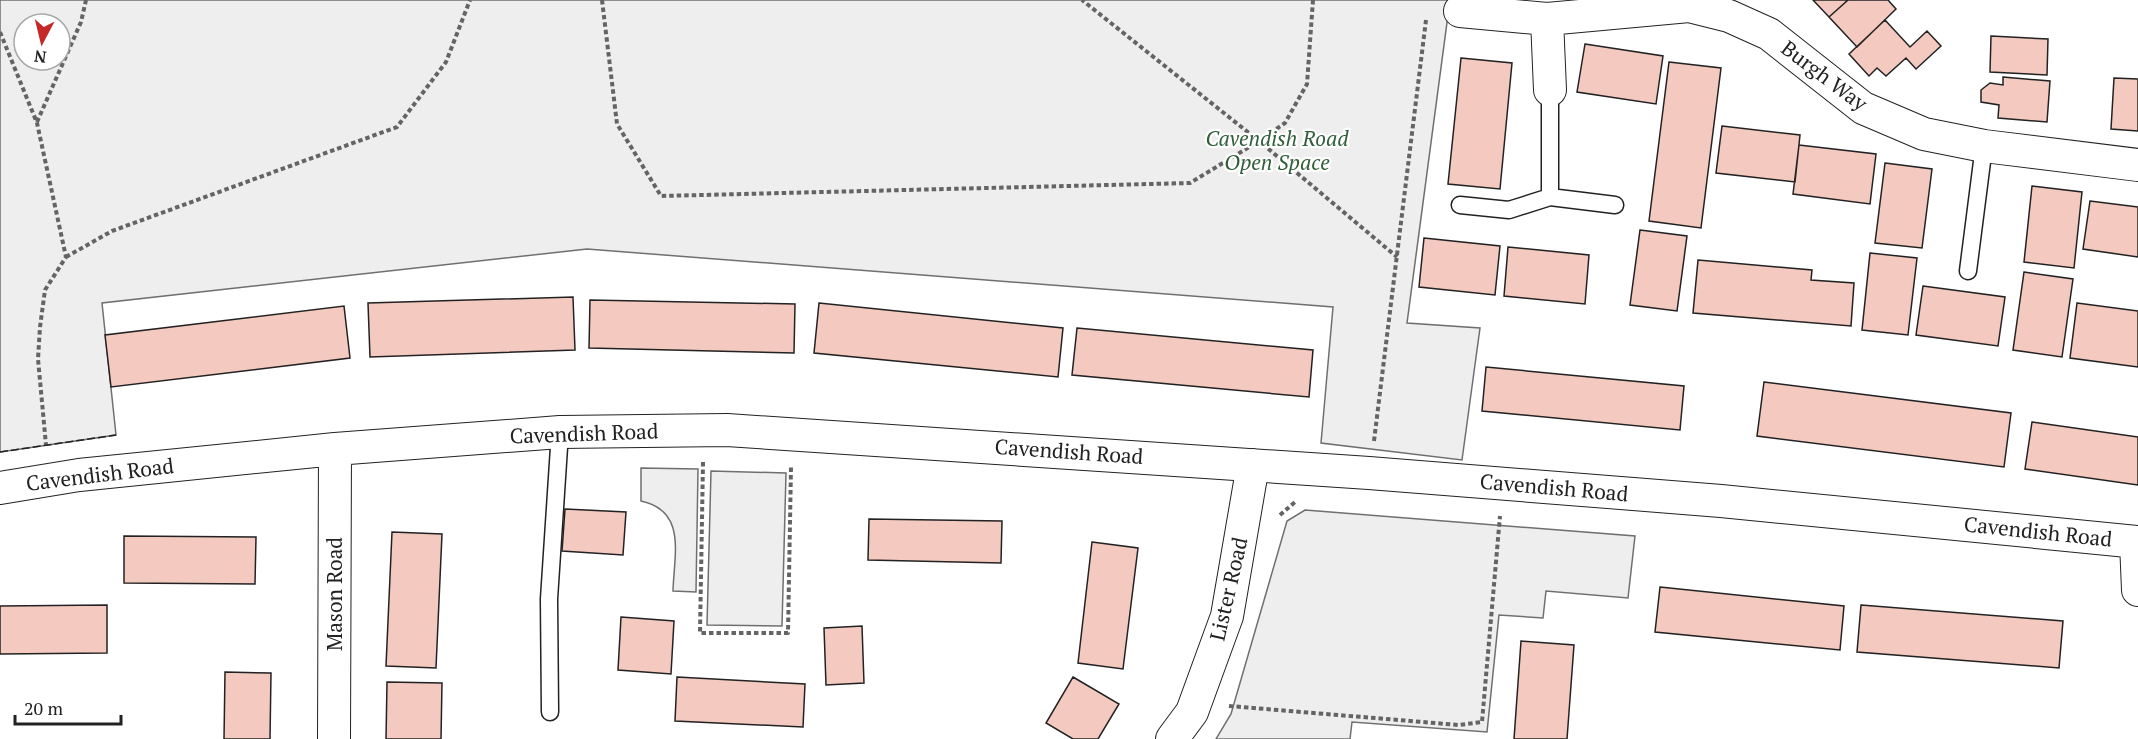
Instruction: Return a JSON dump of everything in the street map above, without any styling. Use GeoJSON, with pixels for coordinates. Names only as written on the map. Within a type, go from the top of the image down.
{"type":"FeatureCollection","features":[{"type":"Feature","properties":{"kind":"street","name":"Burgh Way"},"geometry":{"type":"LineString","coordinates":[[1460,11],[1547,19],[1689,6],[1730,8],[1770,34],[1863,108],[1924,134],[1984,146],[2138,165]]}},
{"type":"Feature","properties":{"kind":"street"},"geometry":{"type":"LineString","coordinates":[[1547,19],[1550,90]]}},
{"type":"Feature","properties":{"kind":"street","name":"Cavendish Road"},"geometry":{"type":"LineString","coordinates":[[0,488],[49,479],[335,450],[560,432],[792,433],[1720,501],[2137,542]]}},
{"type":"Feature","properties":{"kind":"street","name":"Mason Road"},"geometry":{"type":"LineString","coordinates":[[334,739],[335,450]]}},
{"type":"Feature","properties":{"kind":"street","name":"Lister Road"},"geometry":{"type":"LineString","coordinates":[[1172,739],[1192,712],[1227,616],[1253,465]]}},
{"type":"Feature","properties":{"kind":"street"},"geometry":{"type":"LineString","coordinates":[[2137,542],[2138,591]]}},
{"type":"Feature","properties":{"kind":"lane"},"geometry":{"type":"LineString","coordinates":[[1550,90],[1550,197]]}},
{"type":"Feature","properties":{"kind":"lane"},"geometry":{"type":"LineString","coordinates":[[1968,271],[1984,146]]}},
{"type":"Feature","properties":{"kind":"lane"},"geometry":{"type":"LineString","coordinates":[[1460,205],[1509,210],[1550,197],[1615,205]]}},
{"type":"Feature","properties":{"kind":"lane"},"geometry":{"type":"LineString","coordinates":[[550,712],[549,599],[560,432]]}},
{"type":"Feature","properties":{"kind":"path"},"geometry":{"type":"LineString","coordinates":[[37,123],[81,22],[86,0]]}},
{"type":"Feature","properties":{"kind":"path"},"geometry":{"type":"LineString","coordinates":[[49,479],[38,359],[40,327],[45,290],[66,257],[112,231],[398,127],[446,62],[470,0]]}},
{"type":"Feature","properties":{"kind":"path"},"geometry":{"type":"LineString","coordinates":[[602,0],[617,124],[661,196],[1190,183],[1285,123],[1307,84],[1312,0]]}},
{"type":"Feature","properties":{"kind":"path"},"geometry":{"type":"LineString","coordinates":[[1082,0],[1259,141],[1397,257]]}},
{"type":"Feature","properties":{"kind":"path"},"geometry":{"type":"LineString","coordinates":[[1373,448],[1427,12]]}},
{"type":"Feature","properties":{"kind":"path"},"geometry":{"type":"LineString","coordinates":[[0,32],[37,123],[66,257]]}},
{"type":"Feature","properties":{"kind":"path"},"geometry":{"type":"LineString","coordinates":[[704,431],[699,633],[788,633],[792,433]]}},
{"type":"Feature","properties":{"kind":"path"},"geometry":{"type":"LineString","coordinates":[[1222,705],[1236,709],[1459,725],[1482,722],[1503,484]]}},
{"type":"Feature","properties":{"kind":"path"},"geometry":{"type":"LineString","coordinates":[[1274,522],[1288,506],[1297,501]]}},
{"type":"Feature","properties":{"kind":"green space","name":"Cavendish Road Open Space"},"geometry":{"type":"Polygon","coordinates":[[[0,0],[1450,0],[1407,323],[1480,328],[1462,460],[1321,443],[1333,307],[587,249],[102,303],[116,435],[0,452],[0,0]]]}},
{"type":"Feature","properties":{"kind":"green space"},"geometry":{"type":"Polygon","coordinates":[[[641,468],[698,469],[696,592],[673,591],[675,536],[672,524],[666,514],[656,506],[641,501],[641,468]]]}},
{"type":"Feature","properties":{"kind":"green space"},"geometry":{"type":"Polygon","coordinates":[[[711,471],[786,473],[782,626],[707,625],[711,471]]]}},
{"type":"Feature","properties":{"kind":"green space"},"geometry":{"type":"Polygon","coordinates":[[[1305,510],[1635,536],[1628,598],[1546,591],[1543,618],[1499,615],[1487,732],[1352,722],[1350,739],[1216,739],[1231,714],[1287,521],[1305,510]]]}},
{"type":"Feature","properties":{"kind":"building"},"geometry":{"type":"Polygon","coordinates":[[[1813,0],[1848,0],[1829,17],[1813,0]]]}},
{"type":"Feature","properties":{"kind":"building"},"geometry":{"type":"Polygon","coordinates":[[[1848,0],[1888,0],[1896,9],[1857,47],[1829,17],[1848,0]]]}},
{"type":"Feature","properties":{"kind":"building"},"geometry":{"type":"Polygon","coordinates":[[[1885,20],[1910,47],[1927,31],[1941,46],[1916,69],[1906,58],[1886,76],[1877,68],[1869,76],[1849,54],[1885,20]]]}},
{"type":"Feature","properties":{"kind":"building"},"geometry":{"type":"Polygon","coordinates":[[[1991,36],[2048,39],[2047,75],[1990,72],[1991,36]]]}},
{"type":"Feature","properties":{"kind":"building"},"geometry":{"type":"Polygon","coordinates":[[[1585,44],[1663,56],[1656,104],[1577,92],[1585,44]]]}},
{"type":"Feature","properties":{"kind":"building"},"geometry":{"type":"Polygon","coordinates":[[[1461,58],[1512,63],[1500,189],[1448,184],[1461,58]]]}},
{"type":"Feature","properties":{"kind":"building"},"geometry":{"type":"Polygon","coordinates":[[[1669,62],[1721,68],[1701,228],[1649,221],[1669,62]]]}},
{"type":"Feature","properties":{"kind":"building"},"geometry":{"type":"Polygon","coordinates":[[[2003,77],[2050,81],[2047,122],[1998,118],[1999,105],[1981,102],[1981,90],[1990,83],[2003,85],[2003,77]]]}},
{"type":"Feature","properties":{"kind":"building"},"geometry":{"type":"Polygon","coordinates":[[[2114,78],[2138,79],[2138,131],[2111,129],[2114,78]]]}},
{"type":"Feature","properties":{"kind":"building"},"geometry":{"type":"Polygon","coordinates":[[[1722,126],[1800,135],[1795,182],[1716,173],[1722,126]]]}},
{"type":"Feature","properties":{"kind":"building"},"geometry":{"type":"Polygon","coordinates":[[[1799,145],[1876,154],[1870,204],[1793,194],[1799,145]]]}},
{"type":"Feature","properties":{"kind":"building"},"geometry":{"type":"Polygon","coordinates":[[[1885,163],[1932,169],[1922,248],[1875,243],[1885,163]]]}},
{"type":"Feature","properties":{"kind":"building"},"geometry":{"type":"Polygon","coordinates":[[[2032,186],[2082,192],[2074,268],[2024,262],[2032,186]]]}},
{"type":"Feature","properties":{"kind":"building"},"geometry":{"type":"Polygon","coordinates":[[[2090,201],[2138,207],[2138,257],[2083,249],[2090,201]]]}},
{"type":"Feature","properties":{"kind":"building"},"geometry":{"type":"Polygon","coordinates":[[[1640,230],[1687,236],[1677,311],[1630,305],[1640,230]]]}},
{"type":"Feature","properties":{"kind":"building"},"geometry":{"type":"Polygon","coordinates":[[[1424,238],[1500,246],[1495,295],[1419,287],[1424,238]]]}},
{"type":"Feature","properties":{"kind":"building"},"geometry":{"type":"Polygon","coordinates":[[[1508,247],[1589,255],[1585,304],[1504,296],[1508,247]]]}},
{"type":"Feature","properties":{"kind":"building"},"geometry":{"type":"Polygon","coordinates":[[[1870,253],[1917,258],[1908,335],[1862,330],[1870,253]]]}},
{"type":"Feature","properties":{"kind":"building"},"geometry":{"type":"Polygon","coordinates":[[[1698,260],[1812,270],[1811,280],[1854,283],[1851,326],[1693,313],[1698,260]]]}},
{"type":"Feature","properties":{"kind":"building"},"geometry":{"type":"Polygon","coordinates":[[[2024,272],[2073,279],[2062,357],[2013,350],[2024,272]]]}},
{"type":"Feature","properties":{"kind":"building"},"geometry":{"type":"Polygon","coordinates":[[[1923,286],[2005,297],[1998,346],[1916,335],[1923,286]]]}},
{"type":"Feature","properties":{"kind":"building"},"geometry":{"type":"Polygon","coordinates":[[[573,297],[575,350],[370,357],[368,303],[573,297]]]}},
{"type":"Feature","properties":{"kind":"building"},"geometry":{"type":"Polygon","coordinates":[[[590,300],[795,304],[794,353],[589,348],[590,300]]]}},
{"type":"Feature","properties":{"kind":"building"},"geometry":{"type":"Polygon","coordinates":[[[819,303],[1063,328],[1058,377],[814,353],[819,303]]]}},
{"type":"Feature","properties":{"kind":"building"},"geometry":{"type":"Polygon","coordinates":[[[2077,303],[2138,311],[2138,367],[2070,358],[2077,303]]]}},
{"type":"Feature","properties":{"kind":"building"},"geometry":{"type":"Polygon","coordinates":[[[344,306],[350,358],[111,387],[105,335],[344,306]]]}},
{"type":"Feature","properties":{"kind":"building"},"geometry":{"type":"Polygon","coordinates":[[[1077,328],[1313,350],[1309,397],[1072,375],[1077,328]]]}},
{"type":"Feature","properties":{"kind":"building"},"geometry":{"type":"Polygon","coordinates":[[[1486,367],[1684,386],[1680,430],[1482,411],[1486,367]]]}},
{"type":"Feature","properties":{"kind":"building"},"geometry":{"type":"Polygon","coordinates":[[[1764,382],[2011,413],[2004,467],[1757,436],[1764,382]]]}},
{"type":"Feature","properties":{"kind":"building"},"geometry":{"type":"Polygon","coordinates":[[[2032,422],[2138,437],[2138,485],[2025,469],[2032,422]]]}},
{"type":"Feature","properties":{"kind":"building"},"geometry":{"type":"Polygon","coordinates":[[[565,509],[626,512],[623,555],[562,551],[565,509]]]}},
{"type":"Feature","properties":{"kind":"building"},"geometry":{"type":"Polygon","coordinates":[[[869,519],[1002,521],[1001,563],[868,560],[869,519]]]}},
{"type":"Feature","properties":{"kind":"building"},"geometry":{"type":"Polygon","coordinates":[[[392,532],[442,534],[436,668],[386,666],[392,532]]]}},
{"type":"Feature","properties":{"kind":"building"},"geometry":{"type":"Polygon","coordinates":[[[124,536],[256,537],[255,584],[124,583],[124,536]]]}},
{"type":"Feature","properties":{"kind":"building"},"geometry":{"type":"Polygon","coordinates":[[[1092,542],[1138,548],[1123,669],[1078,663],[1092,542]]]}},
{"type":"Feature","properties":{"kind":"building"},"geometry":{"type":"Polygon","coordinates":[[[1660,587],[1844,606],[1840,650],[1655,632],[1660,587]]]}},
{"type":"Feature","properties":{"kind":"building"},"geometry":{"type":"Polygon","coordinates":[[[107,605],[107,653],[0,654],[0,606],[107,605]]]}},
{"type":"Feature","properties":{"kind":"building"},"geometry":{"type":"Polygon","coordinates":[[[1861,605],[2063,621],[2059,668],[1857,652],[1861,605]]]}},
{"type":"Feature","properties":{"kind":"building"},"geometry":{"type":"Polygon","coordinates":[[[621,617],[674,621],[671,674],[618,670],[621,617]]]}},
{"type":"Feature","properties":{"kind":"building"},"geometry":{"type":"Polygon","coordinates":[[[862,626],[864,683],[826,685],[824,628],[862,626]]]}},
{"type":"Feature","properties":{"kind":"building"},"geometry":{"type":"Polygon","coordinates":[[[1521,641],[1574,645],[1567,739],[1514,739],[1521,641]]]}},
{"type":"Feature","properties":{"kind":"building"},"geometry":{"type":"Polygon","coordinates":[[[225,672],[271,673],[270,739],[224,739],[225,672]]]}},
{"type":"Feature","properties":{"kind":"building"},"geometry":{"type":"Polygon","coordinates":[[[677,677],[805,684],[803,727],[675,721],[677,677]]]}},
{"type":"Feature","properties":{"kind":"building"},"geometry":{"type":"Polygon","coordinates":[[[1073,677],[1119,704],[1098,739],[1073,739],[1046,723],[1073,677]]]}},
{"type":"Feature","properties":{"kind":"building"},"geometry":{"type":"Polygon","coordinates":[[[387,682],[442,683],[441,739],[386,739],[387,682]]]}},
{"type":"Feature","properties":{"kind":"fence"},"geometry":{"type":"LineString","coordinates":[[0,452],[116,435]]}}]}
